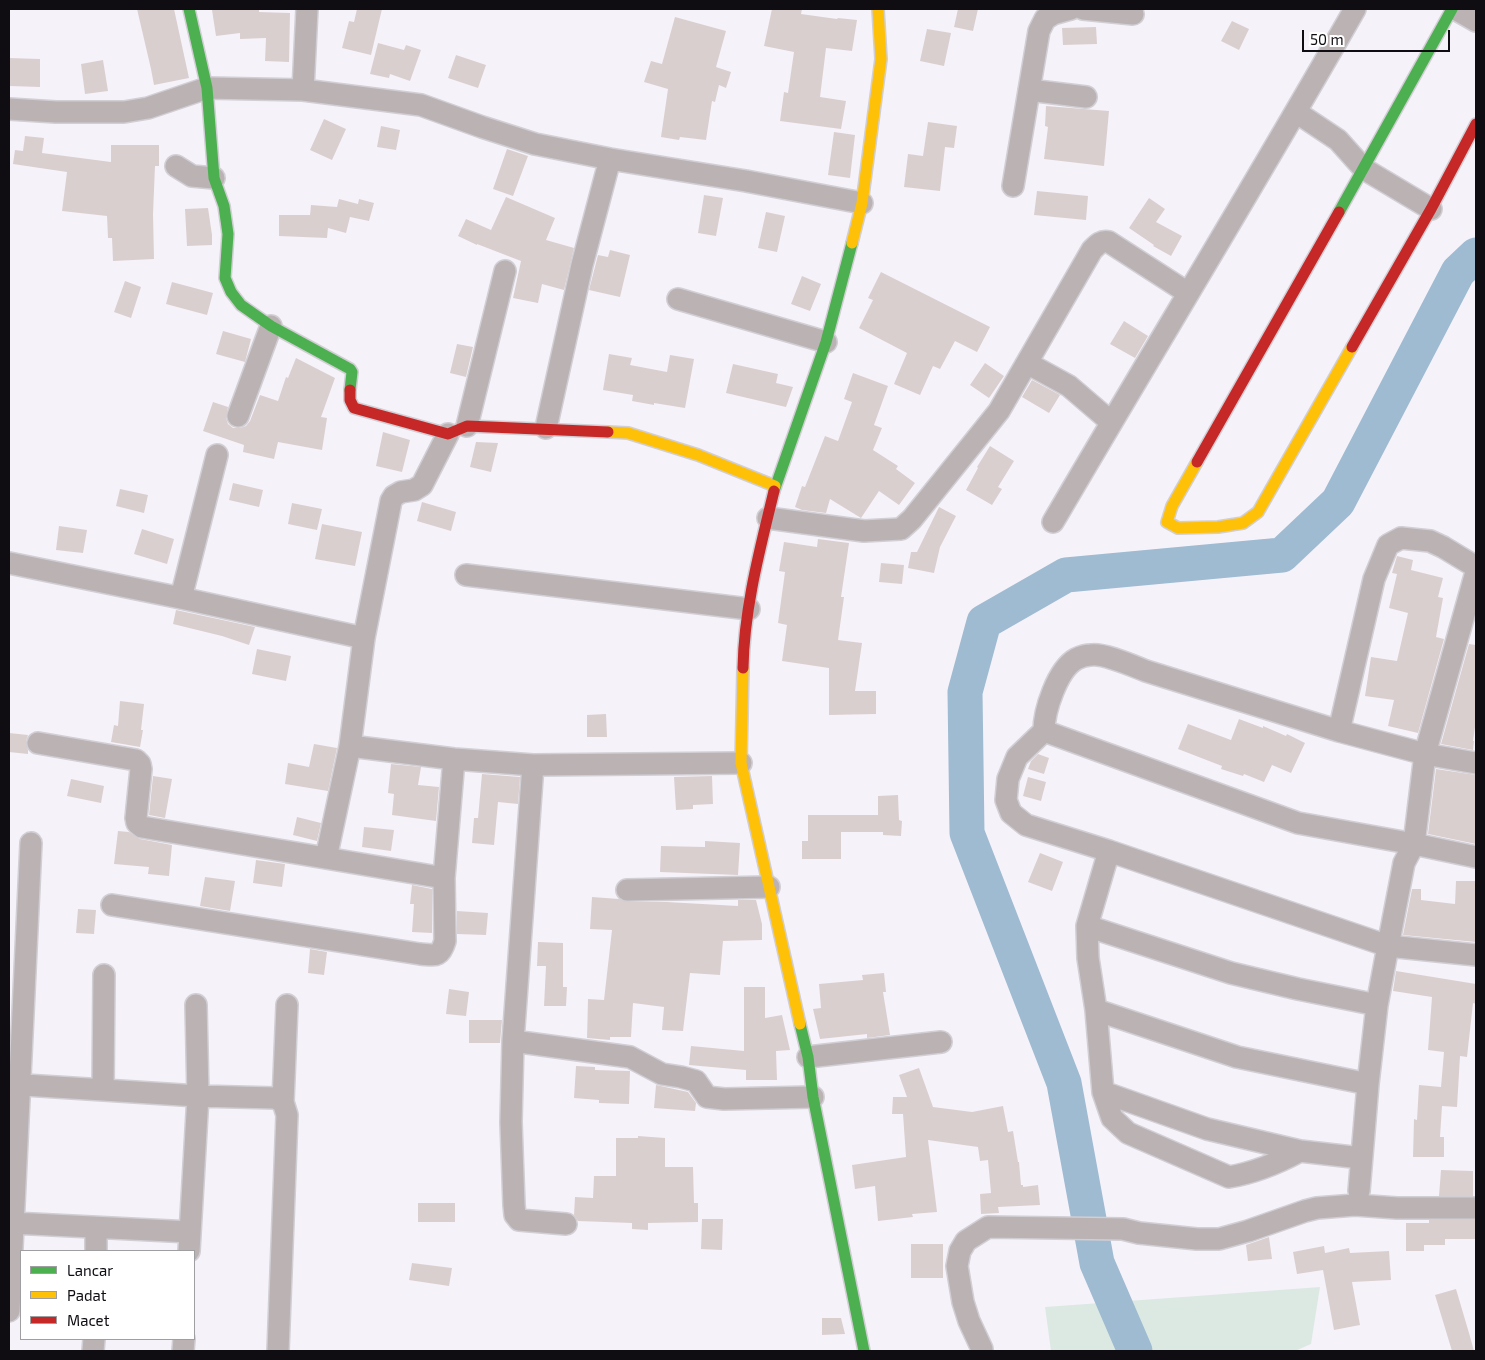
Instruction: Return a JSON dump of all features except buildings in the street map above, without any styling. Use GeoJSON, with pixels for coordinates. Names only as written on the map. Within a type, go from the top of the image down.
{"type":"FeatureCollection","features":[{"type":"Feature","properties":{"kind":"street"},"geometry":{"type":"LineString","coordinates":[[190,9],[207,88],[214,178],[224,206],[228,234],[225,278],[231,292],[242,305],[271,326],[350,369],[352,372],[350,398],[354,408],[457,430],[546,428],[628,433],[698,454],[775,486]]}},
{"type":"Feature","properties":{"kind":"street"},"geometry":{"type":"LineString","coordinates":[[303,90],[307,9]]}},
{"type":"Feature","properties":{"kind":"street"},"geometry":{"type":"LineString","coordinates":[[864,1351],[813,1097],[808,1057],[741,763],[743,651],[752,588],[775,486],[826,342],[862,203],[881,59],[878,9]]}},
{"type":"Feature","properties":{"kind":"street"},"geometry":{"type":"LineString","coordinates":[[1013,186],[1039,31],[1045,19],[1053,14],[1071,9]]}},
{"type":"Feature","properties":{"kind":"street"},"geometry":{"type":"LineString","coordinates":[[1083,9],[1133,14]]}},
{"type":"Feature","properties":{"kind":"street"},"geometry":{"type":"LineString","coordinates":[[1053,522],[1355,9]]}},
{"type":"Feature","properties":{"kind":"street"},"geometry":{"type":"LineString","coordinates":[[1476,21],[1453,9],[1172,506],[1167,522],[1171,526],[1178,528],[1210,527],[1243,523],[1258,512],[1431,209],[1476,124]]}},
{"type":"Feature","properties":{"kind":"street"},"geometry":{"type":"LineString","coordinates":[[9,109],[56,112],[124,112],[148,108],[207,88],[303,90],[421,105],[535,144],[862,203]]}},
{"type":"Feature","properties":{"kind":"street"},"geometry":{"type":"LineString","coordinates":[[1029,90],[1086,97]]}},
{"type":"Feature","properties":{"kind":"street"},"geometry":{"type":"LineString","coordinates":[[1296,112],[1338,140],[1364,169],[1431,209]]}},
{"type":"Feature","properties":{"kind":"street"},"geometry":{"type":"LineString","coordinates":[[546,428],[582,265],[610,159]]}},
{"type":"Feature","properties":{"kind":"street"},"geometry":{"type":"LineString","coordinates":[[176,166],[192,176],[214,178]]}},
{"type":"Feature","properties":{"kind":"street"},"geometry":{"type":"LineString","coordinates":[[768,518],[864,531],[901,529],[912,519],[999,411],[1092,250],[1099,244],[1105,241],[1109,242],[1188,293]]}},
{"type":"Feature","properties":{"kind":"street"},"geometry":{"type":"LineString","coordinates":[[326,858],[350,746],[364,638],[391,501],[400,492],[414,490],[422,485],[457,430],[505,271]]}},
{"type":"Feature","properties":{"kind":"street"},"geometry":{"type":"LineString","coordinates":[[678,299],[826,342]]}},
{"type":"Feature","properties":{"kind":"street"},"geometry":{"type":"LineString","coordinates":[[238,416],[271,326]]}},
{"type":"Feature","properties":{"kind":"street"},"geometry":{"type":"LineString","coordinates":[[1027,363],[1068,386],[1112,422]]}},
{"type":"Feature","properties":{"kind":"street"},"geometry":{"type":"LineString","coordinates":[[181,598],[218,454]]}},
{"type":"Feature","properties":{"kind":"street"},"geometry":{"type":"LineString","coordinates":[[1339,731],[1374,579],[1388,544],[1401,538],[1430,541],[1476,567]]}},
{"type":"Feature","properties":{"kind":"street"},"geometry":{"type":"LineString","coordinates":[[9,563],[364,638]]}},
{"type":"Feature","properties":{"kind":"street"},"geometry":{"type":"LineString","coordinates":[[1359,1191],[1377,1005],[1388,946],[1404,863],[1414,844],[1425,754],[1476,572]]}},
{"type":"Feature","properties":{"kind":"street"},"geometry":{"type":"LineString","coordinates":[[466,575],[749,608]]}},
{"type":"Feature","properties":{"kind":"street"},"geometry":{"type":"LineString","coordinates":[[1476,764],[1425,754],[1339,731],[1092,654],[1076,659],[1061,675],[1046,710],[1044,731],[1017,757],[1008,779],[1006,800],[1011,813],[1026,825],[1109,851],[1388,946],[1476,955]]}},
{"type":"Feature","properties":{"kind":"street"},"geometry":{"type":"LineString","coordinates":[[1044,731],[1298,823],[1476,857]]}},
{"type":"Feature","properties":{"kind":"street"},"geometry":{"type":"LineString","coordinates":[[38,743],[136,760],[142,769],[136,818],[137,823],[142,827],[444,878]]}},
{"type":"Feature","properties":{"kind":"street"},"geometry":{"type":"LineString","coordinates":[[350,746],[454,759],[533,765],[741,763]]}},
{"type":"Feature","properties":{"kind":"street"},"geometry":{"type":"LineString","coordinates":[[112,905],[436,955],[442,950],[445,941],[444,878],[454,759]]}},
{"type":"Feature","properties":{"kind":"street"},"geometry":{"type":"LineString","coordinates":[[533,765],[513,1041],[511,1122],[514,1205],[519,1220],[566,1224]]}},
{"type":"Feature","properties":{"kind":"street"},"geometry":{"type":"LineString","coordinates":[[9,1311],[13,1223],[14,1085],[31,844]]}},
{"type":"Feature","properties":{"kind":"street"},"geometry":{"type":"LineString","coordinates":[[1109,851],[1087,926],[1088,958],[1096,1010],[1103,1092],[1112,1118],[1128,1133],[1229,1177],[1279,1162],[1300,1151]]}},
{"type":"Feature","properties":{"kind":"street"},"geometry":{"type":"LineString","coordinates":[[627,890],[769,887]]}},
{"type":"Feature","properties":{"kind":"street"},"geometry":{"type":"LineString","coordinates":[[1087,926],[1232,973],[1377,1005]]}},
{"type":"Feature","properties":{"kind":"street"},"geometry":{"type":"LineString","coordinates":[[102,1090],[104,975]]}},
{"type":"Feature","properties":{"kind":"street"},"geometry":{"type":"LineString","coordinates":[[13,1223],[96,1228],[189,1242],[198,1096],[196,1004]]}},
{"type":"Feature","properties":{"kind":"street"},"geometry":{"type":"LineString","coordinates":[[278,1351],[286,1114],[282,1102],[287,1005]]}},
{"type":"Feature","properties":{"kind":"street"},"geometry":{"type":"LineString","coordinates":[[1096,1010],[1237,1058],[1368,1084]]}},
{"type":"Feature","properties":{"kind":"street"},"geometry":{"type":"LineString","coordinates":[[513,1041],[630,1057],[662,1074],[696,1081],[707,1097],[724,1099],[813,1097]]}},
{"type":"Feature","properties":{"kind":"street"},"geometry":{"type":"LineString","coordinates":[[808,1057],[941,1042]]}},
{"type":"Feature","properties":{"kind":"street"},"geometry":{"type":"LineString","coordinates":[[14,1085],[198,1096],[276,1098],[282,1102]]}},
{"type":"Feature","properties":{"kind":"street"},"geometry":{"type":"LineString","coordinates":[[1103,1092],[1207,1129],[1300,1151],[1361,1158]]}},
{"type":"Feature","properties":{"kind":"street"},"geometry":{"type":"LineString","coordinates":[[982,1351],[963,1302],[957,1266],[960,1251],[966,1242],[988,1227],[1123,1229],[1140,1233],[1196,1239],[1219,1239],[1317,1208],[1355,1205],[1397,1208],[1476,1208]]}},
{"type":"Feature","properties":{"kind":"street"},"geometry":{"type":"LineString","coordinates":[[96,1228],[96,1250]]}},
{"type":"Feature","properties":{"kind":"shaded area"},"geometry":{"type":"Polygon","coordinates":[[[1320,1287],[1311,1344],[1295,1351],[1051,1351],[1045,1307],[1320,1287]]]}},
{"type":"Feature","properties":{"kind":"waterway"},"geometry":{"type":"LineString","coordinates":[[1135,1351],[1097,1263],[1064,1083],[967,833],[965,692],[984,622],[1066,575],[1282,555],[1338,502],[1458,272],[1476,255]]}},
{"type":"Feature","properties":{"kind":"traffic: fast"},"geometry":{"type":"LineString","coordinates":[[189,9],[207,88],[214,178],[224,206],[228,234],[225,278],[231,292],[241,305],[271,326],[350,369],[352,372],[350,390]]}},
{"type":"Feature","properties":{"kind":"traffic: fast"},"geometry":{"type":"LineString","coordinates":[[1339,212],[1452,9]]}},
{"type":"Feature","properties":{"kind":"traffic: fast"},"geometry":{"type":"LineString","coordinates":[[774,491],[826,342],[852,243]]}},
{"type":"Feature","properties":{"kind":"traffic: fast"},"geometry":{"type":"LineString","coordinates":[[800,1024],[808,1057],[813,1097],[864,1351]]}},
{"type":"Feature","properties":{"kind":"traffic: slow"},"geometry":{"type":"LineString","coordinates":[[852,243],[862,203],[881,59],[878,9]]}},
{"type":"Feature","properties":{"kind":"traffic: slow"},"geometry":{"type":"LineString","coordinates":[[1197,462],[1172,506],[1167,522],[1178,528],[1218,527],[1243,523],[1258,512],[1352,347]]}},
{"type":"Feature","properties":{"kind":"traffic: slow"},"geometry":{"type":"LineString","coordinates":[[608,432],[628,433],[698,455],[775,486]]}},
{"type":"Feature","properties":{"kind":"traffic: slow"},"geometry":{"type":"LineString","coordinates":[[743,668],[741,763],[800,1024]]}},
{"type":"Feature","properties":{"kind":"traffic: jam"},"geometry":{"type":"LineString","coordinates":[[1352,347],[1431,209],[1476,124]]}},
{"type":"Feature","properties":{"kind":"traffic: jam"},"geometry":{"type":"LineString","coordinates":[[1197,462],[1339,212]]}},
{"type":"Feature","properties":{"kind":"traffic: jam"},"geometry":{"type":"LineString","coordinates":[[350,390],[350,400],[354,408],[448,434],[467,426],[608,432]]}},
{"type":"Feature","properties":{"kind":"traffic: jam"},"geometry":{"type":"LineString","coordinates":[[743,668],[746,623],[758,557],[774,491]]}}]}
